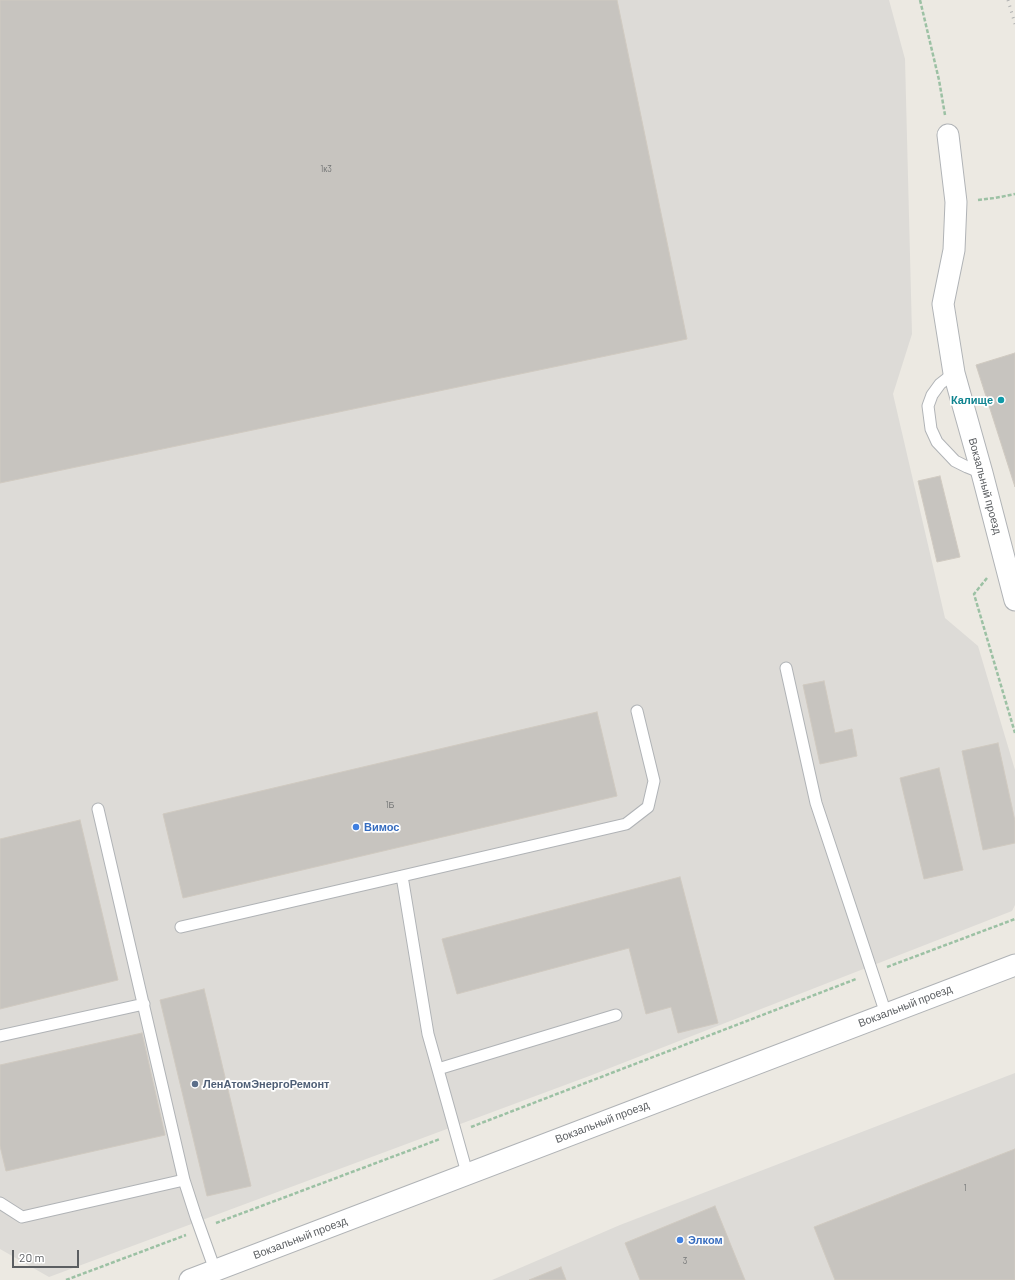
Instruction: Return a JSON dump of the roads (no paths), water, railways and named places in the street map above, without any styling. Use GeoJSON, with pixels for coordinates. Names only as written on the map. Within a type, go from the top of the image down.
{"type":"FeatureCollection","features":[{"type":"Feature","properties":{"kind":"street","name":"Вокзальный проезд"},"geometry":{"type":"LineString","coordinates":[[948,135],[956,202],[954,250],[943,304],[954,374],[982,473],[1015,600]]}},
{"type":"Feature","properties":{"kind":"street","name":"Вокзальный проезд"},"geometry":{"type":"LineString","coordinates":[[190,1280],[1015,965]]}},
{"type":"Feature","properties":{"kind":"lane"},"geometry":{"type":"LineString","coordinates":[[954,374],[940,384],[932,395],[928,406],[931,429],[937,442],[955,461],[982,473]]}},
{"type":"Feature","properties":{"kind":"lane"},"geometry":{"type":"LineString","coordinates":[[786,668],[816,803],[886,1014]]}},
{"type":"Feature","properties":{"kind":"lane"},"geometry":{"type":"LineString","coordinates":[[181,927],[626,824],[648,807],[654,781],[637,711]]}},
{"type":"Feature","properties":{"kind":"lane"},"geometry":{"type":"LineString","coordinates":[[98,809],[184,1180],[215,1270]]}},
{"type":"Feature","properties":{"kind":"lane"},"geometry":{"type":"LineString","coordinates":[[402,876],[428,1034],[467,1173]]}},
{"type":"Feature","properties":{"kind":"lane"},"geometry":{"type":"LineString","coordinates":[[0,1036],[144,1004]]}},
{"type":"Feature","properties":{"kind":"lane"},"geometry":{"type":"LineString","coordinates":[[438,1069],[616,1015]]}},
{"type":"Feature","properties":{"kind":"lane"},"geometry":{"type":"LineString","coordinates":[[0,1203],[22,1217],[184,1180]]}},
{"type":"Feature","properties":{"kind":"railway"},"geometry":{"type":"LineString","coordinates":[[1008,0],[1015,24]]}},
{"type":"Feature","properties":{"kind":"place","name":"Калище"},"geometry":{"type":"Point","coordinates":[1001,400]}},
{"type":"Feature","properties":{"kind":"place","name":"Вимос"},"geometry":{"type":"Point","coordinates":[356,827]}},
{"type":"Feature","properties":{"kind":"place","name":"ЛенАтомЭнергоРемонт"},"geometry":{"type":"Point","coordinates":[195,1084]}},
{"type":"Feature","properties":{"kind":"place","name":"Элком"},"geometry":{"type":"Point","coordinates":[680,1240]}}]}
